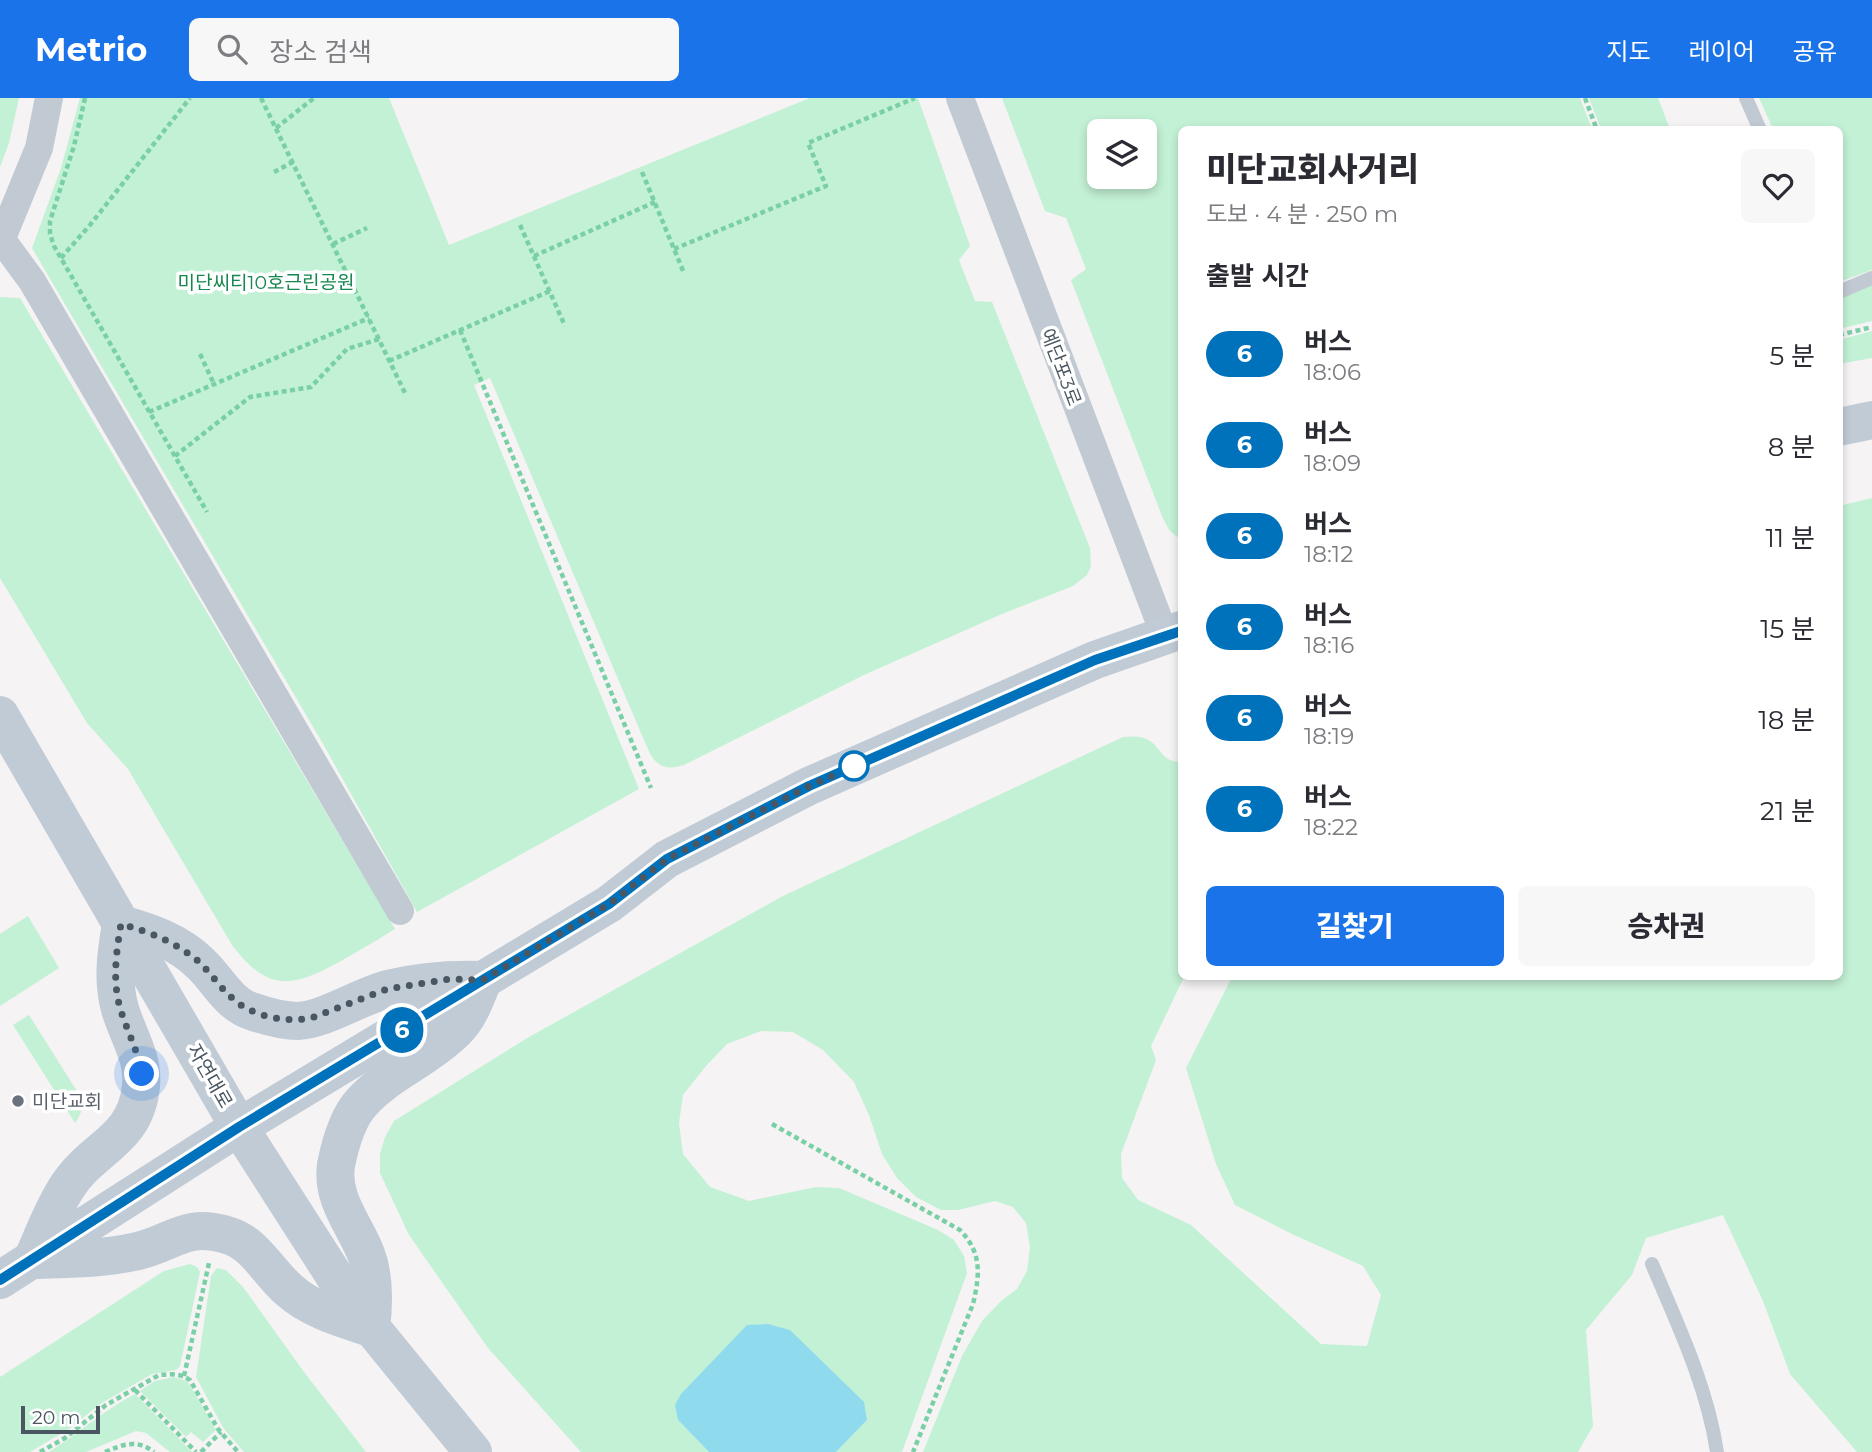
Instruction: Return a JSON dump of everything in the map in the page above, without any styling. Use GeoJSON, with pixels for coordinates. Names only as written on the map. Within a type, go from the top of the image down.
{"type":"FeatureCollection","features":[{"type":"Feature","properties":{"kind":"main road"},"geometry":{"type":"LineString","coordinates":[[1843,426],[1872,420]]}},
{"type":"Feature","properties":{"kind":"main road"},"geometry":{"type":"LineString","coordinates":[[0,1280],[239,1127],[609,904],[667,859],[797,792],[1060,675],[1173,633]]}},
{"type":"Feature","properties":{"kind":"main road","name":"자연대로"},"geometry":{"type":"LineString","coordinates":[[0,715],[239,1127],[353,1305],[473,1452]]}},
{"type":"Feature","properties":{"kind":"main road"},"geometry":{"type":"LineString","coordinates":[[32,1260],[67,1186],[83,1167],[116,1140],[135,1116],[142,1074],[135,1045],[120,1009],[116,982],[115,960],[121,924],[153,933],[176,945],[200,962],[240,1005],[250,1011],[282,1019],[298,1021],[311,1018],[362,997],[417,983],[449,979],[483,980]]}},
{"type":"Feature","properties":{"kind":"main road"},"geometry":{"type":"LineString","coordinates":[[32,1260],[111,1256],[140,1251],[176,1235],[200,1230],[232,1237],[253,1252],[290,1292],[314,1307],[371,1328],[374,1308],[367,1256],[345,1213],[335,1177],[349,1122],[362,1102],[374,1091],[458,1029],[483,980]]}},
{"type":"Feature","properties":{"kind":"street"},"geometry":{"type":"LineString","coordinates":[[49,98],[39,148],[1,242],[32,281],[400,911]]}},
{"type":"Feature","properties":{"kind":"street","name":"예단포3로"},"geometry":{"type":"LineString","coordinates":[[960,98],[1173,633]]}},
{"type":"Feature","properties":{"kind":"lane"},"geometry":{"type":"LineString","coordinates":[[1746,98],[1758,126]]}},
{"type":"Feature","properties":{"kind":"lane"},"geometry":{"type":"LineString","coordinates":[[1843,290],[1872,278]]}},
{"type":"Feature","properties":{"kind":"lane"},"geometry":{"type":"LineString","coordinates":[[1652,1264],[1706,1398],[1717,1452]]}},
{"type":"Feature","properties":{"kind":"path"},"geometry":{"type":"LineString","coordinates":[[85,98],[74,146],[50,221],[50,233],[61,258],[207,512]]}},
{"type":"Feature","properties":{"kind":"path"},"geometry":{"type":"LineString","coordinates":[[61,258],[190,98]]}},
{"type":"Feature","properties":{"kind":"path"},"geometry":{"type":"LineString","coordinates":[[261,98],[406,395]]}},
{"type":"Feature","properties":{"kind":"path"},"geometry":{"type":"LineString","coordinates":[[276,128],[314,98]]}},
{"type":"Feature","properties":{"kind":"path"},"geometry":{"type":"LineString","coordinates":[[674,249],[826,186],[808,143],[915,98]]}},
{"type":"Feature","properties":{"kind":"path"},"geometry":{"type":"LineString","coordinates":[[1585,98],[1596,126]]}},
{"type":"Feature","properties":{"kind":"path"},"geometry":{"type":"LineString","coordinates":[[274,172],[293,162]]}},
{"type":"Feature","properties":{"kind":"path"},"geometry":{"type":"LineString","coordinates":[[642,172],[684,273]]}},
{"type":"Feature","properties":{"kind":"path"},"geometry":{"type":"LineString","coordinates":[[534,256],[655,202]]}},
{"type":"Feature","properties":{"kind":"path"},"geometry":{"type":"LineString","coordinates":[[520,225],[565,326]]}},
{"type":"Feature","properties":{"kind":"path"},"geometry":{"type":"LineString","coordinates":[[333,244],[368,228]]}},
{"type":"Feature","properties":{"kind":"path"},"geometry":{"type":"LineString","coordinates":[[43,236],[50,233]]}},
{"type":"Feature","properties":{"kind":"path"},"geometry":{"type":"LineString","coordinates":[[389,361],[550,290]]}},
{"type":"Feature","properties":{"kind":"path"},"geometry":{"type":"LineString","coordinates":[[149,412],[369,318]]}},
{"type":"Feature","properties":{"kind":"path"},"geometry":{"type":"LineString","coordinates":[[1843,334],[1872,327]]}},
{"type":"Feature","properties":{"kind":"path"},"geometry":{"type":"LineString","coordinates":[[460,330],[651,788]]}},
{"type":"Feature","properties":{"kind":"path"},"geometry":{"type":"LineString","coordinates":[[175,456],[250,397],[311,387],[347,349],[379,339]]}},
{"type":"Feature","properties":{"kind":"path"},"geometry":{"type":"LineString","coordinates":[[200,354],[214,384]]}},
{"type":"Feature","properties":{"kind":"path"},"geometry":{"type":"LineString","coordinates":[[772,1124],[960,1230],[971,1242],[978,1262],[978,1284],[973,1304],[913,1452]]}},
{"type":"Feature","properties":{"kind":"path"},"geometry":{"type":"LineString","coordinates":[[184,1376],[210,1256]]}},
{"type":"Feature","properties":{"kind":"path"},"geometry":{"type":"LineString","coordinates":[[40,1452],[65,1438],[106,1405],[159,1376],[184,1376],[197,1389],[221,1432],[238,1452]]}},
{"type":"Feature","properties":{"kind":"path"},"geometry":{"type":"LineString","coordinates":[[135,1390],[198,1452],[221,1432]]}},
{"type":"Feature","properties":{"kind":"path"},"geometry":{"type":"LineString","coordinates":[[105,1452],[136,1443],[154,1452]]}},
{"type":"Feature","properties":{"kind":"green space"},"geometry":{"type":"Polygon","coordinates":[[[0,98],[19,98],[9,143],[0,167],[0,98]]]}},
{"type":"Feature","properties":{"kind":"green space","name":"미단씨티10호근린공원"},"geometry":{"type":"Polygon","coordinates":[[[80,98],[389,98],[449,245],[810,98],[918,98],[970,246],[959,260],[975,301],[992,302],[1090,548],[1091,566],[1087,575],[1073,586],[866,674],[684,765],[665,767],[650,754],[490,378],[474,385],[639,789],[417,912],[322,742],[32,248],[61,168],[80,98]]]}},
{"type":"Feature","properties":{"kind":"green space"},"geometry":{"type":"Polygon","coordinates":[[[1002,98],[1580,98],[1591,126],[1178,126],[1178,538],[1169,530],[1162,516],[1071,280],[1086,269],[1066,218],[1045,211],[1002,98]]]}},
{"type":"Feature","properties":{"kind":"green space"},"geometry":{"type":"Polygon","coordinates":[[[1589,98],[1658,98],[1669,126],[1600,126],[1589,98]]]}},
{"type":"Feature","properties":{"kind":"green space"},"geometry":{"type":"Polygon","coordinates":[[[1759,98],[1872,98],[1872,270],[1843,281],[1843,126],[1772,126],[1759,98]]]}},
{"type":"Feature","properties":{"kind":"green space"},"geometry":{"type":"Polygon","coordinates":[[[1872,285],[1872,321],[1843,328],[1843,296],[1872,285]]]}},
{"type":"Feature","properties":{"kind":"green space"},"geometry":{"type":"Polygon","coordinates":[[[0,297],[20,298],[395,929],[322,971],[293,981],[269,978],[257,971],[232,945],[128,769],[87,723],[0,578],[0,297]]]}},
{"type":"Feature","properties":{"kind":"green space"},"geometry":{"type":"Polygon","coordinates":[[[1872,331],[1872,358],[1843,363],[1843,339],[1872,331]]]}},
{"type":"Feature","properties":{"kind":"green space"},"geometry":{"type":"Polygon","coordinates":[[[1872,498],[1872,1452],[1857,1452],[1790,1374],[1763,1301],[1723,1215],[1646,1238],[1632,1275],[1586,1330],[1593,1426],[1578,1452],[923,1452],[962,1356],[982,1321],[1017,1289],[1027,1271],[1030,1247],[1026,1223],[1013,1207],[995,1201],[958,1210],[941,1210],[916,1197],[897,1178],[882,1154],[854,1082],[823,1050],[793,1032],[761,1031],[727,1044],[706,1066],[683,1095],[679,1123],[683,1154],[710,1187],[749,1201],[816,1187],[839,1188],[938,1230],[954,1240],[964,1256],[967,1273],[902,1452],[836,1452],[867,1420],[678,1420],[709,1452],[581,1452],[488,1348],[409,1235],[380,1173],[380,1154],[394,1121],[529,1037],[783,896],[1123,737],[1136,737],[1146,739],[1166,757],[1178,762],[1178,980],[1183,980],[1151,1046],[1156,1060],[1121,1154],[1122,1178],[1138,1200],[1191,1225],[1321,1344],[1367,1346],[1381,1295],[1363,1266],[1235,1205],[1216,1164],[1186,1068],[1230,980],[1843,980],[1843,505],[1872,498]]]}},
{"type":"Feature","properties":{"kind":"green space"},"geometry":{"type":"Polygon","coordinates":[[[28,916],[59,968],[0,1006],[0,934],[28,916]]]}},
{"type":"Feature","properties":{"kind":"green space"},"geometry":{"type":"Polygon","coordinates":[[[29,1015],[80,1096],[81,1110],[75,1123],[13,1025],[29,1015]]]}},
{"type":"Feature","properties":{"kind":"green space"},"geometry":{"type":"Polygon","coordinates":[[[190,1264],[200,1272],[180,1366],[176,1370],[152,1374],[100,1404],[69,1429],[30,1452],[0,1452],[0,1377],[164,1271],[190,1264]]]}},
{"type":"Feature","properties":{"kind":"green space"},"geometry":{"type":"Polygon","coordinates":[[[217,1268],[226,1270],[243,1287],[366,1452],[244,1452],[224,1429],[196,1377],[211,1276],[217,1268]]]}},
{"type":"Feature","properties":{"kind":"green space"},"geometry":{"type":"Polygon","coordinates":[[[173,1377],[187,1381],[216,1430],[203,1442],[191,1432],[186,1437],[140,1391],[155,1381],[173,1377]]]}},
{"type":"Feature","properties":{"kind":"green space"},"geometry":{"type":"Polygon","coordinates":[[[135,1394],[192,1452],[170,1452],[146,1433],[136,1431],[86,1452],[49,1452],[113,1407],[135,1394]]]}},
{"type":"Feature","properties":{"kind":"water"},"geometry":{"type":"Polygon","coordinates":[[[768,1324],[790,1330],[864,1402],[867,1420],[836,1452],[709,1452],[678,1420],[675,1405],[681,1394],[747,1325],[768,1324]]]}},
{"type":"Feature","properties":{"kind":"bus line","name":"6"},"geometry":{"type":"LineString","coordinates":[[0,1280],[239,1127],[609,904],[667,859],[809,786],[1095,660],[1178,632]]}},
{"type":"Feature","properties":{"kind":"place","name":"미단교회"},"geometry":{"type":"Point","coordinates":[18,1101]}},
{"type":"Feature","properties":{"kind":"route"},"geometry":{"type":"LineString","coordinates":[[142,1074],[135,1045],[120,1009],[116,982],[115,960],[121,924],[153,933],[176,945],[200,962],[230,997],[250,1011],[298,1021],[387,989],[449,979],[483,980],[609,904],[667,859],[809,786],[859,764],[854,766]]}}]}
